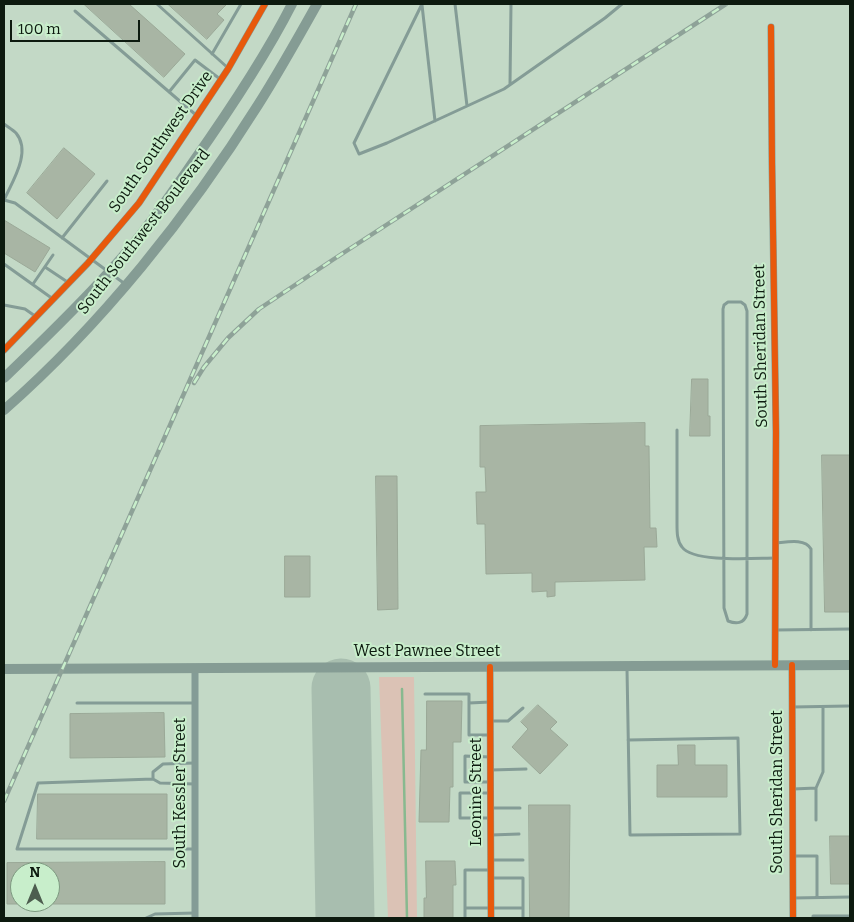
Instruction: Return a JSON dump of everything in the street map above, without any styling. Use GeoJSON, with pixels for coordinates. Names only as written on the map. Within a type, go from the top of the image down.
{"type":"FeatureCollection","features":[{"type":"Feature","properties":{"kind":"main road","name":"South Southwest Boulevard"},"geometry":{"type":"LineString","coordinates":[[4,378],[109,273],[166,201],[233,105],[292,4]]}},
{"type":"Feature","properties":{"kind":"main road","name":"South Southwest Boulevard"},"geometry":{"type":"LineString","coordinates":[[4,410],[88,328],[201,189],[258,106],[317,4]]}},
{"type":"Feature","properties":{"kind":"main road","name":"West Pawnee Street"},"geometry":{"type":"LineString","coordinates":[[4,670],[850,665]]}},
{"type":"Feature","properties":{"kind":"street","name":"South Southwest Drive"},"geometry":{"type":"LineString","coordinates":[[4,350],[69,283],[139,203],[228,69],[265,4]]}},
{"type":"Feature","properties":{"kind":"street","name":"South Sheridan Street"},"geometry":{"type":"LineString","coordinates":[[771,27],[776,432],[775,665]]}},
{"type":"Feature","properties":{"kind":"street","name":"South Sheridan Street"},"geometry":{"type":"LineString","coordinates":[[792,665],[792,918]]}},
{"type":"Feature","properties":{"kind":"street","name":"Leonine Street"},"geometry":{"type":"LineString","coordinates":[[490,667],[491,918]]}},
{"type":"Feature","properties":{"kind":"street","name":"South Kessler Street"},"geometry":{"type":"LineString","coordinates":[[194,669],[195,915]]}},
{"type":"Feature","properties":{"kind":"lane"},"geometry":{"type":"LineString","coordinates":[[157,4],[228,69]]}},
{"type":"Feature","properties":{"kind":"lane"},"geometry":{"type":"LineString","coordinates":[[212,54],[241,4]]}},
{"type":"Feature","properties":{"kind":"lane"},"geometry":{"type":"LineString","coordinates":[[422,4],[435,120]]}},
{"type":"Feature","properties":{"kind":"lane"},"geometry":{"type":"LineString","coordinates":[[422,4],[354,143],[359,154],[467,106],[510,84],[605,18],[622,4]]}},
{"type":"Feature","properties":{"kind":"lane"},"geometry":{"type":"LineString","coordinates":[[455,4],[467,106]]}},
{"type":"Feature","properties":{"kind":"lane"},"geometry":{"type":"LineString","coordinates":[[510,4],[510,84]]}},
{"type":"Feature","properties":{"kind":"lane"},"geometry":{"type":"LineString","coordinates":[[75,12],[197,116]]}},
{"type":"Feature","properties":{"kind":"lane"},"geometry":{"type":"LineString","coordinates":[[169,92],[195,60],[221,80]]}},
{"type":"Feature","properties":{"kind":"lane"},"geometry":{"type":"LineString","coordinates":[[4,124],[17,134],[22,146],[17,170],[4,200],[15,203],[125,284]]}},
{"type":"Feature","properties":{"kind":"lane"},"geometry":{"type":"LineString","coordinates":[[62,238],[108,181]]}},
{"type":"Feature","properties":{"kind":"lane"},"geometry":{"type":"LineString","coordinates":[[33,284],[54,255]]}},
{"type":"Feature","properties":{"kind":"lane"},"geometry":{"type":"LineString","coordinates":[[4,264],[54,299]]}},
{"type":"Feature","properties":{"kind":"lane"},"geometry":{"type":"LineString","coordinates":[[44,267],[69,283]]}},
{"type":"Feature","properties":{"kind":"lane"},"geometry":{"type":"LineString","coordinates":[[728,302],[741,302],[745,305],[746,311],[747,558],[747,614],[746,619],[741,623],[734,623],[728,621],[724,608],[723,309],[724,305],[728,302]]}},
{"type":"Feature","properties":{"kind":"lane"},"geometry":{"type":"LineString","coordinates":[[4,305],[25,309],[37,317]]}},
{"type":"Feature","properties":{"kind":"lane"},"geometry":{"type":"LineString","coordinates":[[677,430],[678,539],[683,549],[694,556],[776,558]]}},
{"type":"Feature","properties":{"kind":"lane"},"geometry":{"type":"LineString","coordinates":[[776,542],[803,543],[808,545],[811,550],[811,630]]}},
{"type":"Feature","properties":{"kind":"lane"},"geometry":{"type":"LineString","coordinates":[[775,630],[850,629]]}},
{"type":"Feature","properties":{"kind":"lane"},"geometry":{"type":"LineString","coordinates":[[627,666],[628,740],[630,835],[740,834],[738,738],[628,740]]}},
{"type":"Feature","properties":{"kind":"lane"},"geometry":{"type":"LineString","coordinates":[[425,694],[469,694],[470,735],[490,735]]}},
{"type":"Feature","properties":{"kind":"lane"},"geometry":{"type":"LineString","coordinates":[[469,703],[490,702]]}},
{"type":"Feature","properties":{"kind":"lane"},"geometry":{"type":"LineString","coordinates":[[78,703],[194,703]]}},
{"type":"Feature","properties":{"kind":"lane"},"geometry":{"type":"LineString","coordinates":[[792,707],[848,706]]}},
{"type":"Feature","properties":{"kind":"lane"},"geometry":{"type":"LineString","coordinates":[[816,820],[816,788],[823,772],[823,707]]}},
{"type":"Feature","properties":{"kind":"lane"},"geometry":{"type":"LineString","coordinates":[[490,721],[508,721],[523,708]]}},
{"type":"Feature","properties":{"kind":"lane"},"geometry":{"type":"LineString","coordinates":[[490,757],[465,756],[465,782],[490,782]]}},
{"type":"Feature","properties":{"kind":"lane"},"geometry":{"type":"LineString","coordinates":[[152,779],[153,772],[163,764],[195,762]]}},
{"type":"Feature","properties":{"kind":"lane"},"geometry":{"type":"LineString","coordinates":[[490,770],[526,769]]}},
{"type":"Feature","properties":{"kind":"lane"},"geometry":{"type":"LineString","coordinates":[[195,784],[160,783],[152,779],[38,783],[17,848],[195,849]]}},
{"type":"Feature","properties":{"kind":"lane"},"geometry":{"type":"LineString","coordinates":[[792,789],[816,788]]}},
{"type":"Feature","properties":{"kind":"lane"},"geometry":{"type":"LineString","coordinates":[[490,793],[460,794],[460,818],[490,818]]}},
{"type":"Feature","properties":{"kind":"lane"},"geometry":{"type":"LineString","coordinates":[[490,808],[520,808]]}},
{"type":"Feature","properties":{"kind":"lane"},"geometry":{"type":"LineString","coordinates":[[490,835],[519,834]]}},
{"type":"Feature","properties":{"kind":"lane"},"geometry":{"type":"LineString","coordinates":[[792,856],[817,856],[818,897]]}},
{"type":"Feature","properties":{"kind":"lane"},"geometry":{"type":"LineString","coordinates":[[491,860],[523,860]]}},
{"type":"Feature","properties":{"kind":"lane"},"geometry":{"type":"LineString","coordinates":[[465,918],[465,870],[491,870]]}},
{"type":"Feature","properties":{"kind":"lane"},"geometry":{"type":"LineString","coordinates":[[491,878],[523,878],[523,918]]}},
{"type":"Feature","properties":{"kind":"lane"},"geometry":{"type":"LineString","coordinates":[[792,898],[850,897]]}},
{"type":"Feature","properties":{"kind":"lane"},"geometry":{"type":"LineString","coordinates":[[465,908],[523,908]]}},
{"type":"Feature","properties":{"kind":"lane"},"geometry":{"type":"LineString","coordinates":[[146,918],[155,914],[195,915]]}},
{"type":"Feature","properties":{"kind":"lane"},"geometry":{"type":"LineString","coordinates":[[813,918],[813,916],[850,916]]}},
{"type":"Feature","properties":{"kind":"shaded area"},"geometry":{"type":"Polygon","coordinates":[[[379,677],[414,677],[417,918],[388,918],[379,677]]]}},
{"type":"Feature","properties":{"kind":"building"},"geometry":{"type":"Polygon","coordinates":[[[84,4],[129,4],[185,54],[164,77],[84,4]]]}},
{"type":"Feature","properties":{"kind":"building"},"geometry":{"type":"Polygon","coordinates":[[[168,4],[227,4],[217,14],[224,20],[207,39],[168,4]]]}},
{"type":"Feature","properties":{"kind":"building"},"geometry":{"type":"Polygon","coordinates":[[[64,148],[95,174],[57,219],[27,193],[64,148]]]}},
{"type":"Feature","properties":{"kind":"building"},"geometry":{"type":"Polygon","coordinates":[[[4,220],[50,248],[35,272],[4,253],[4,220]]]}},
{"type":"Feature","properties":{"kind":"building"},"geometry":{"type":"Polygon","coordinates":[[[692,379],[708,379],[710,436],[690,436],[692,379]]]}},
{"type":"Feature","properties":{"kind":"building"},"geometry":{"type":"Polygon","coordinates":[[[645,423],[645,446],[649,446],[650,528],[656,528],[657,547],[644,547],[645,580],[555,582],[555,596],[547,597],[547,591],[532,592],[532,573],[486,574],[485,524],[477,524],[476,492],[486,492],[485,467],[480,467],[480,426],[645,423]]]}},
{"type":"Feature","properties":{"kind":"building"},"geometry":{"type":"Polygon","coordinates":[[[822,455],[850,455],[850,612],[825,612],[822,455]]]}},
{"type":"Feature","properties":{"kind":"building"},"geometry":{"type":"Polygon","coordinates":[[[376,476],[397,476],[398,609],[378,610],[376,476]]]}},
{"type":"Feature","properties":{"kind":"building"},"geometry":{"type":"Polygon","coordinates":[[[285,556],[310,556],[310,597],[285,597],[285,556]]]}},
{"type":"Feature","properties":{"kind":"building"},"geometry":{"type":"Polygon","coordinates":[[[427,701],[462,701],[461,742],[453,742],[453,787],[450,787],[449,822],[419,822],[421,750],[426,750],[427,701]]]}},
{"type":"Feature","properties":{"kind":"building"},"geometry":{"type":"Polygon","coordinates":[[[538,705],[557,722],[550,729],[568,745],[540,774],[512,747],[528,729],[521,722],[538,705]]]}},
{"type":"Feature","properties":{"kind":"building"},"geometry":{"type":"Polygon","coordinates":[[[164,713],[165,757],[70,758],[70,714],[164,713]]]}},
{"type":"Feature","properties":{"kind":"building"},"geometry":{"type":"Polygon","coordinates":[[[678,745],[695,745],[695,765],[727,765],[727,797],[657,797],[657,765],[678,765],[678,745]]]}},
{"type":"Feature","properties":{"kind":"building"},"geometry":{"type":"Polygon","coordinates":[[[38,794],[167,794],[167,839],[37,839],[38,794]]]}},
{"type":"Feature","properties":{"kind":"building"},"geometry":{"type":"Polygon","coordinates":[[[529,805],[570,805],[569,918],[530,918],[529,805]]]}},
{"type":"Feature","properties":{"kind":"building"},"geometry":{"type":"Polygon","coordinates":[[[830,836],[850,836],[850,884],[831,884],[830,836]]]}},
{"type":"Feature","properties":{"kind":"building"},"geometry":{"type":"Polygon","coordinates":[[[426,861],[455,861],[456,885],[453,885],[453,918],[424,918],[426,861]]]}},
{"type":"Feature","properties":{"kind":"building"},"geometry":{"type":"Polygon","coordinates":[[[165,862],[165,904],[60,904],[60,863],[165,862]]]}},
{"type":"Feature","properties":{"kind":"building"},"geometry":{"type":"Polygon","coordinates":[[[7,863],[10,863],[10,904],[7,904],[7,863]]]}},
{"type":"Feature","properties":{"kind":"waterway"},"geometry":{"type":"LineString","coordinates":[[402,689],[407,918]]}},
{"type":"Feature","properties":{"kind":"runway"},"geometry":{"type":"LineString","coordinates":[[341,688],[345,918]]}},
{"type":"Feature","properties":{"kind":"railway"},"geometry":{"type":"LineString","coordinates":[[4,801],[356,4]]}},
{"type":"Feature","properties":{"kind":"railway"},"geometry":{"type":"LineString","coordinates":[[194,383],[204,367],[228,338],[259,309],[726,4]]}},
{"type":"Feature","properties":{"kind":"cycle path"},"geometry":{"type":"LineString","coordinates":[[4,350],[88,263],[139,203],[228,69],[265,4]]}},
{"type":"Feature","properties":{"kind":"cycle path"},"geometry":{"type":"LineString","coordinates":[[771,27],[776,432],[775,665]]}},
{"type":"Feature","properties":{"kind":"cycle path"},"geometry":{"type":"LineString","coordinates":[[792,665],[793,918]]}},
{"type":"Feature","properties":{"kind":"cycle path"},"geometry":{"type":"LineString","coordinates":[[490,667],[491,918]]}}]}
